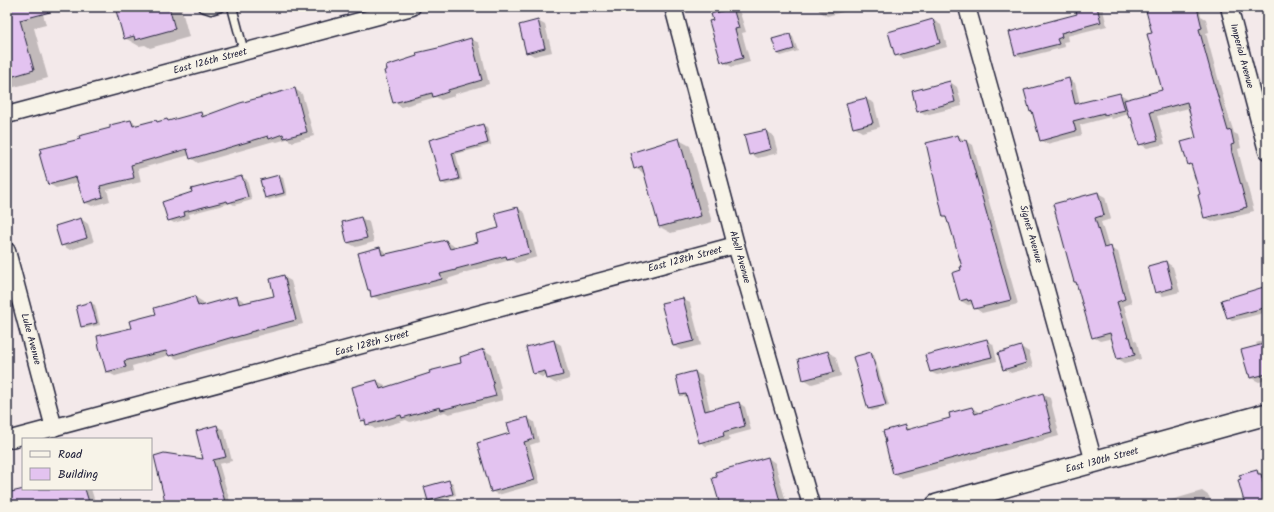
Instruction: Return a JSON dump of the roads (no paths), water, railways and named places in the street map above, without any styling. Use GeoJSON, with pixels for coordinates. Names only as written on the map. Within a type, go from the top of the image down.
{"type":"FeatureCollection","features":[{"type":"Feature","properties":{"kind":"street","name":"East 126th Street"},"geometry":{"type":"LineString","coordinates":[[7,115],[412,7]]}},
{"type":"Feature","properties":{"kind":"street","name":"Abell Avenue"},"geometry":{"type":"LineString","coordinates":[[673,7],[736,245],[811,505]]}},
{"type":"Feature","properties":{"kind":"street","name":"Signet Avenue"},"geometry":{"type":"LineString","coordinates":[[967,7],[1094,462]]}},
{"type":"Feature","properties":{"kind":"street","name":"Imperial Avenue"},"geometry":{"type":"LineString","coordinates":[[1229,7],[1267,151]]}},
{"type":"Feature","properties":{"kind":"street","name":"East 128th Street"},"geometry":{"type":"LineString","coordinates":[[7,440],[736,245]]}},
{"type":"Feature","properties":{"kind":"street","name":"Luke Avenue"},"geometry":{"type":"LineString","coordinates":[[7,251],[54,428]]}},
{"type":"Feature","properties":{"kind":"street","name":"East 130th Street"},"geometry":{"type":"LineString","coordinates":[[937,505],[1267,414]]}},
{"type":"Feature","properties":{"kind":"lane"},"geometry":{"type":"LineString","coordinates":[[202,7],[212,10],[222,7]]}},
{"type":"Feature","properties":{"kind":"lane"},"geometry":{"type":"LineString","coordinates":[[232,7],[244,52]]}}]}
